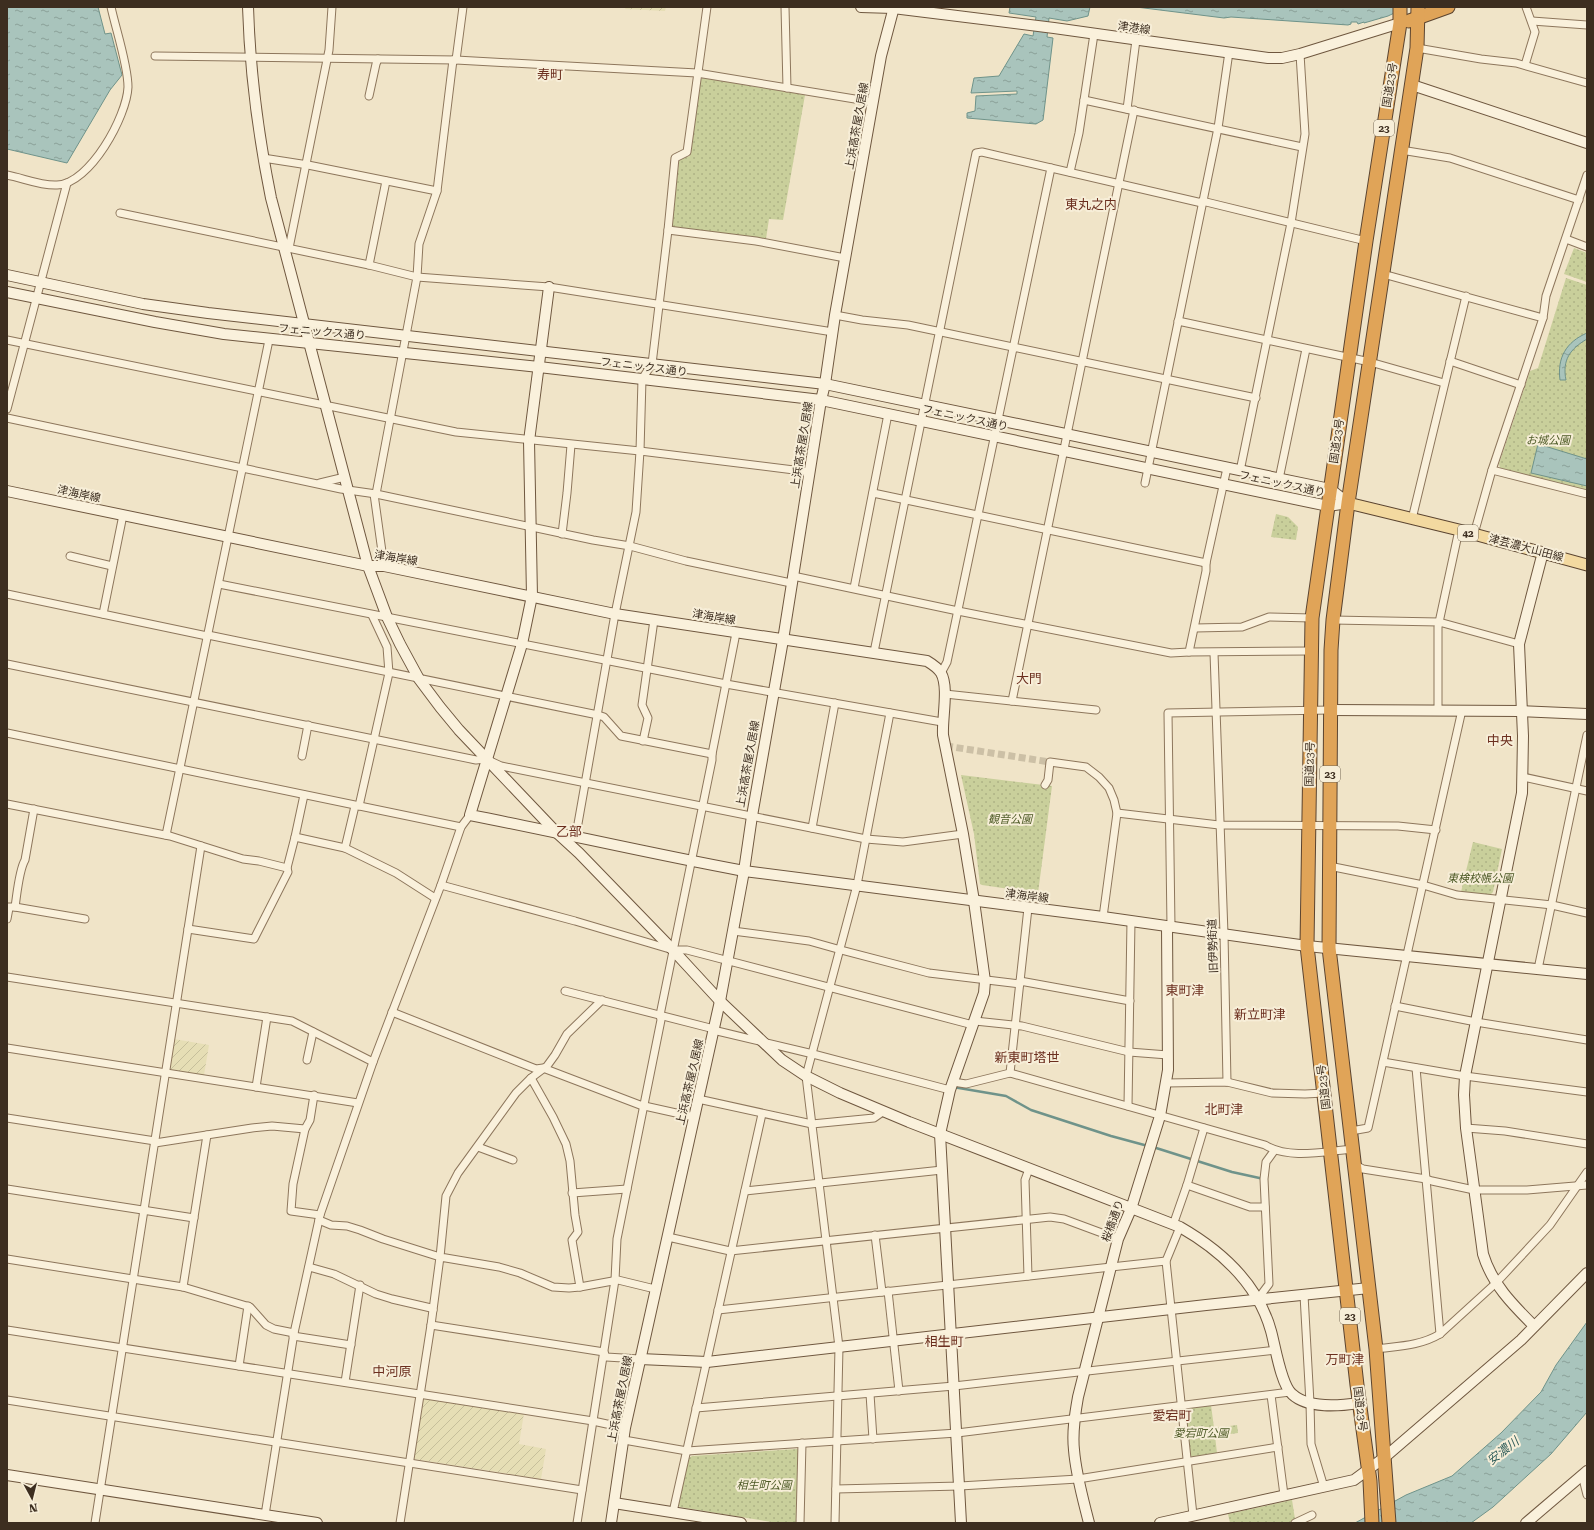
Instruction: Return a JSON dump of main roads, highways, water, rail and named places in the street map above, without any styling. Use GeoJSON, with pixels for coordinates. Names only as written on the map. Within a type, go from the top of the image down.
{"type":"FeatureCollection","features":[{"type":"Feature","properties":{"kind":"highway"},"geometry":{"type":"LineString","coordinates":[[1400,15],[1448,7]]}},
{"type":"Feature","properties":{"kind":"highway","name":"国道23号"},"geometry":{"type":"LineString","coordinates":[[1389,1523],[1376,1349],[1329,948],[1331,650],[1333,620],[1348,503],[1417,48],[1417,13]]}},
{"type":"Feature","properties":{"kind":"highway","name":"国道23号"},"geometry":{"type":"LineString","coordinates":[[1372,1523],[1369,1476],[1359,1404],[1308,946],[1308,825],[1311,651],[1312,618],[1330,489],[1400,15]]}},
{"type":"Feature","properties":{"kind":"main road","name":"津芸濃大山田線"},"geometry":{"type":"LineString","coordinates":[[1348,503],[1459,530],[1587,565]]}},
{"type":"Feature","properties":{"kind":"water"},"geometry":{"type":"Polygon","coordinates":[[[7,7],[98,7],[105,34],[111,33],[122,75],[110,90],[67,163],[7,149],[7,7]]]}},
{"type":"Feature","properties":{"kind":"water"},"geometry":{"type":"Polygon","coordinates":[[[1010,7],[1090,7],[1088,16],[1067,21],[1049,18],[1047,37],[1053,38],[1043,120],[1036,124],[967,118],[967,113],[975,111],[976,96],[1017,94],[1017,91],[971,93],[974,78],[999,76],[1024,34],[1033,36],[1036,17],[1009,13],[1010,7]]]}},
{"type":"Feature","properties":{"kind":"water"},"geometry":{"type":"Polygon","coordinates":[[[1136,7],[1407,7],[1388,16],[1358,24],[1357,22],[1351,22],[1351,24],[1348,25],[1231,17],[1224,18],[1136,7]]]}},
{"type":"Feature","properties":{"kind":"water"},"geometry":{"type":"Polygon","coordinates":[[[1587,333],[1587,339],[1572,351],[1566,361],[1566,380],[1560,380],[1560,365],[1564,352],[1574,341],[1587,333]]]}},
{"type":"Feature","properties":{"kind":"water"},"geometry":{"type":"Polygon","coordinates":[[[1538,444],[1587,459],[1587,486],[1531,473],[1538,444]]]}},
{"type":"Feature","properties":{"kind":"water","name":"安濃川"},"geometry":{"type":"Polygon","coordinates":[[[1587,1322],[1587,1412],[1551,1454],[1493,1507],[1471,1523],[1355,1523],[1406,1495],[1452,1476],[1501,1433],[1541,1392],[1556,1365],[1587,1322]]]}},
{"type":"Feature","properties":{"kind":"waterway"},"geometry":{"type":"LineString","coordinates":[[953,1087],[1006,1096],[1031,1110],[1111,1136],[1148,1146]]}},
{"type":"Feature","properties":{"kind":"waterway"},"geometry":{"type":"LineString","coordinates":[[1153,1147],[1232,1172],[1264,1179]]}},
{"type":"Feature","properties":{"kind":"tunnel"},"geometry":{"type":"LineString","coordinates":[[946,746],[1050,762]]}},
{"type":"Feature","properties":{"kind":"district","name":"寿町"},"geometry":{"type":"Point","coordinates":[550,74]}},
{"type":"Feature","properties":{"kind":"district","name":"東丸之内"},"geometry":{"type":"Point","coordinates":[1091,204]}},
{"type":"Feature","properties":{"kind":"district","name":"大門"},"geometry":{"type":"Point","coordinates":[1029,678]}},
{"type":"Feature","properties":{"kind":"district","name":"中央"},"geometry":{"type":"Point","coordinates":[1500,740]}},
{"type":"Feature","properties":{"kind":"district","name":"乙部"},"geometry":{"type":"Point","coordinates":[569,831]}},
{"type":"Feature","properties":{"kind":"district","name":"東町津"},"geometry":{"type":"Point","coordinates":[1185,990]}},
{"type":"Feature","properties":{"kind":"district","name":"新立町津"},"geometry":{"type":"Point","coordinates":[1260,1014]}},
{"type":"Feature","properties":{"kind":"district","name":"新東町塔世"},"geometry":{"type":"Point","coordinates":[1027,1057]}},
{"type":"Feature","properties":{"kind":"district","name":"北町津"},"geometry":{"type":"Point","coordinates":[1224,1109]}},
{"type":"Feature","properties":{"kind":"district","name":"相生町"},"geometry":{"type":"Point","coordinates":[944,1341]}},
{"type":"Feature","properties":{"kind":"district","name":"万町津"},"geometry":{"type":"Point","coordinates":[1345,1359]}},
{"type":"Feature","properties":{"kind":"district","name":"中河原"},"geometry":{"type":"Point","coordinates":[392,1371]}},
{"type":"Feature","properties":{"kind":"district","name":"愛宕町"},"geometry":{"type":"Point","coordinates":[1172,1415]}},
{"type":"Feature","properties":{"kind":"park label","name":"お城公園"},"geometry":{"type":"Point","coordinates":[1548,440]}},
{"type":"Feature","properties":{"kind":"park label","name":"観音公園"},"geometry":{"type":"Point","coordinates":[1010,819]}},
{"type":"Feature","properties":{"kind":"park label","name":"東検校帳公園"},"geometry":{"type":"Point","coordinates":[1480,878]}},
{"type":"Feature","properties":{"kind":"park label","name":"愛宕町公園"},"geometry":{"type":"Point","coordinates":[1201,1433]}},
{"type":"Feature","properties":{"kind":"park label","name":"相生町公園"},"geometry":{"type":"Point","coordinates":[764,1485]}}]}
